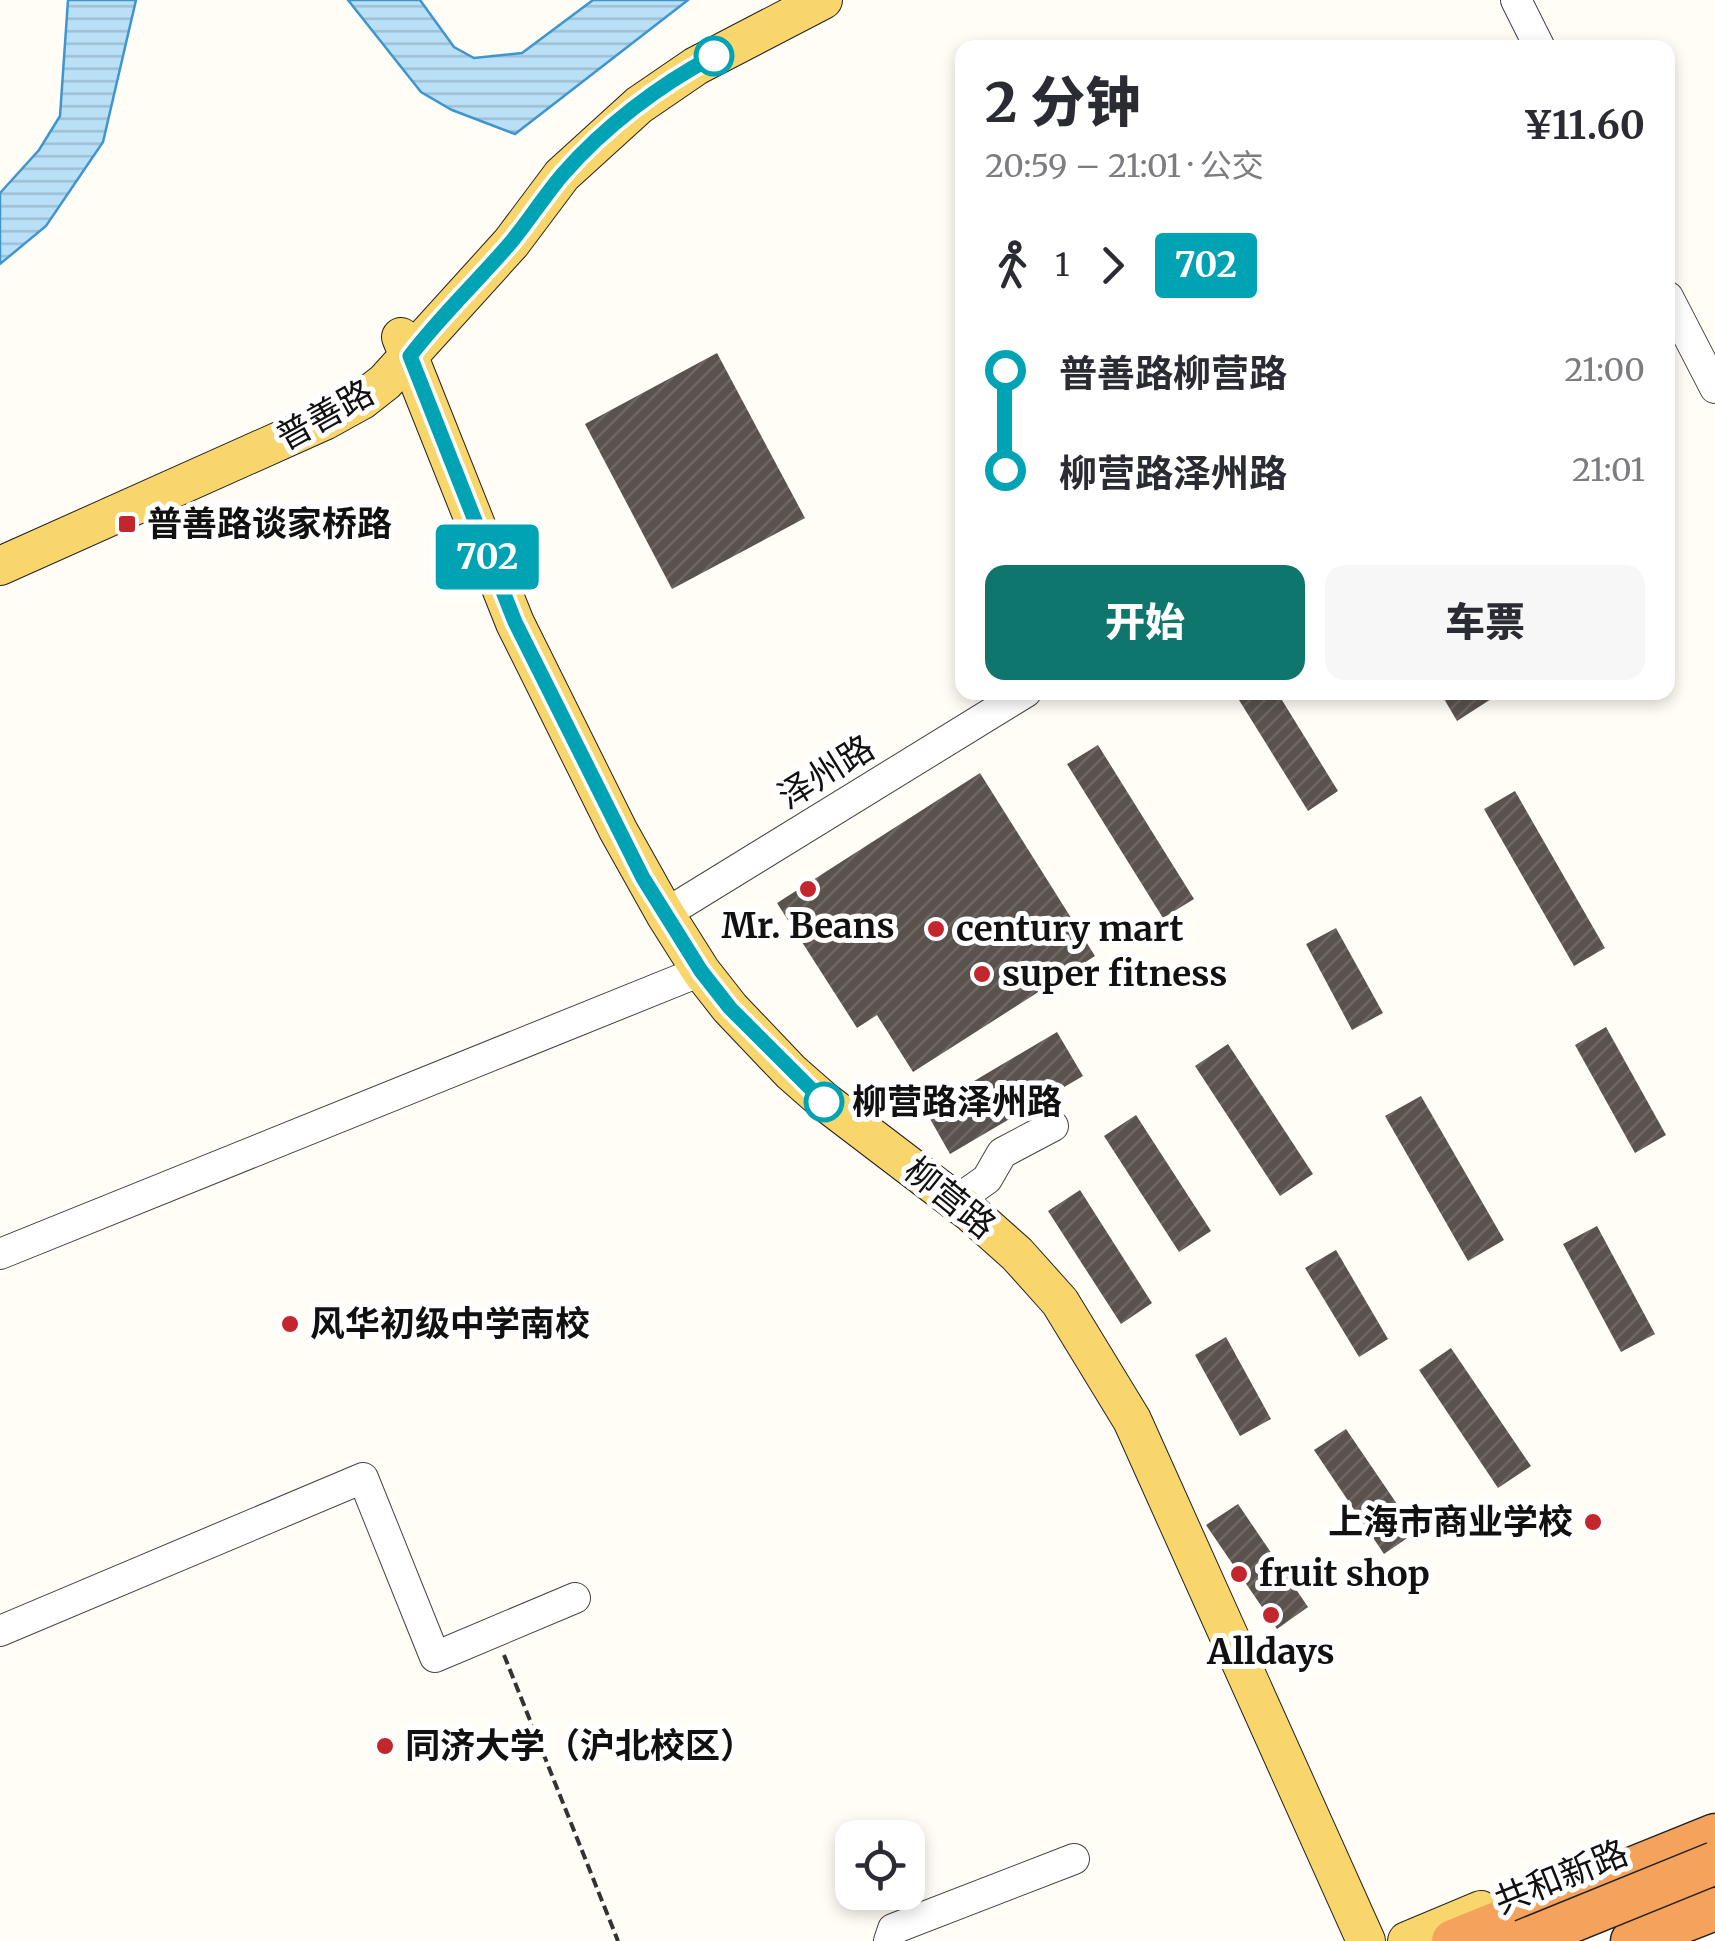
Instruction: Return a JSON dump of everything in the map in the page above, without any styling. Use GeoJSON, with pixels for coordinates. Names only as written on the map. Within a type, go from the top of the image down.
{"type":"FeatureCollection","features":[{"type":"Feature","properties":{"kind":"highway"},"geometry":{"type":"LineString","coordinates":[[1453,1941],[1715,1834]]}},
{"type":"Feature","properties":{"kind":"highway"},"geometry":{"type":"LineString","coordinates":[[1523,1941],[1715,1862]]}},
{"type":"Feature","properties":{"kind":"highway"},"geometry":{"type":"LineString","coordinates":[[1632,1941],[1715,1909]]}},
{"type":"Feature","properties":{"kind":"main road","name":"普善路"},"geometry":{"type":"LineString","coordinates":[[0,566],[324,421],[362,400],[567,134],[684,45],[770,0]]}},
{"type":"Feature","properties":{"kind":"main road","name":"普善路"},"geometry":{"type":"LineString","coordinates":[[0,542],[352,382],[431,328],[510,242],[562,175],[639,105],[696,66],[823,0]]}},
{"type":"Feature","properties":{"kind":"main road","name":"柳营路"},"geometry":{"type":"LineString","coordinates":[[405,347],[515,622],[618,830],[665,914],[701,971],[760,1040],[824,1102],[956,1201],[1017,1254],[1060,1302],[1132,1420],[1366,1941]]}},
{"type":"Feature","properties":{"kind":"main road","name":"共和新路"},"geometry":{"type":"LineString","coordinates":[[1407,1941],[1715,1814]]}},
{"type":"Feature","properties":{"kind":"main road","name":"共和新路"},"geometry":{"type":"LineString","coordinates":[[1488,1941],[1715,1846]]}},
{"type":"Feature","properties":{"kind":"main road"},"geometry":{"type":"LineString","coordinates":[[1689,1941],[1715,1930]]}},
{"type":"Feature","properties":{"kind":"street"},"geometry":{"type":"LineString","coordinates":[[1516,0],[1536,40]]}},
{"type":"Feature","properties":{"kind":"street"},"geometry":{"type":"LineString","coordinates":[[1675,311],[1715,388]]}},
{"type":"Feature","properties":{"kind":"street","name":"泽州路"},"geometry":{"type":"LineString","coordinates":[[665,914],[1013,700]]}},
{"type":"Feature","properties":{"kind":"street"},"geometry":{"type":"LineString","coordinates":[[0,1254],[701,971]]}},
{"type":"Feature","properties":{"kind":"street"},"geometry":{"type":"LineString","coordinates":[[956,1201],[987,1180],[1002,1153],[1053,1126]]}},
{"type":"Feature","properties":{"kind":"street"},"geometry":{"type":"LineString","coordinates":[[0,1630],[363,1478],[434,1657],[575,1598]]}},
{"type":"Feature","properties":{"kind":"street"},"geometry":{"type":"LineString","coordinates":[[889,1941],[893,1928],[1074,1859]]}},
{"type":"Feature","properties":{"kind":"path"},"geometry":{"type":"LineString","coordinates":[[495,1632],[618,1941]]}},
{"type":"Feature","properties":{"kind":"water"},"geometry":{"type":"Polygon","coordinates":[[[68,0],[136,0],[103,142],[46,226],[0,264],[0,193],[39,150],[60,116],[68,0]]]}},
{"type":"Feature","properties":{"kind":"water"},"geometry":{"type":"Polygon","coordinates":[[[348,0],[420,0],[454,47],[474,58],[522,53],[593,0],[688,0],[515,134],[452,110],[421,92],[348,0]]]}},
{"type":"Feature","properties":{"kind":"building"},"geometry":{"type":"Polygon","coordinates":[[[717,353],[805,518],[672,589],[585,424],[717,353]]]}},
{"type":"Feature","properties":{"kind":"building"},"geometry":{"type":"Polygon","coordinates":[[[1239,700],[1282,700],[1338,791],[1308,811],[1239,700]]]}},
{"type":"Feature","properties":{"kind":"building"},"geometry":{"type":"Polygon","coordinates":[[[1445,700],[1490,700],[1457,721],[1445,700]]]}},
{"type":"Feature","properties":{"kind":"building"},"geometry":{"type":"Polygon","coordinates":[[[1098,745],[1194,899],[1163,918],[1067,764],[1098,745]]]}},
{"type":"Feature","properties":{"kind":"building","name":"century mart"},"geometry":{"type":"Polygon","coordinates":[[[980,773],[1095,956],[913,1072],[877,1015],[857,1028],[777,903],[980,773]]]}},
{"type":"Feature","properties":{"kind":"building"},"geometry":{"type":"Polygon","coordinates":[[[1515,791],[1605,948],[1574,966],[1484,809],[1515,791]]]}},
{"type":"Feature","properties":{"kind":"building"},"geometry":{"type":"Polygon","coordinates":[[[1336,928],[1383,1013],[1352,1030],[1306,944],[1336,928]]]}},
{"type":"Feature","properties":{"kind":"building"},"geometry":{"type":"Polygon","coordinates":[[[1606,1027],[1666,1135],[1635,1153],[1575,1045],[1606,1027]]]}},
{"type":"Feature","properties":{"kind":"building"},"geometry":{"type":"Polygon","coordinates":[[[1057,1032],[1083,1076],[950,1154],[925,1110],[1057,1032]]]}},
{"type":"Feature","properties":{"kind":"building"},"geometry":{"type":"Polygon","coordinates":[[[1228,1044],[1313,1174],[1280,1196],[1195,1066],[1228,1044]]]}},
{"type":"Feature","properties":{"kind":"building"},"geometry":{"type":"Polygon","coordinates":[[[1421,1096],[1504,1240],[1468,1261],[1385,1116],[1421,1096]]]}},
{"type":"Feature","properties":{"kind":"building"},"geometry":{"type":"Polygon","coordinates":[[[1136,1115],[1211,1231],[1179,1252],[1104,1136],[1136,1115]]]}},
{"type":"Feature","properties":{"kind":"building"},"geometry":{"type":"Polygon","coordinates":[[[1080,1190],[1152,1303],[1121,1324],[1048,1211],[1080,1190]]]}},
{"type":"Feature","properties":{"kind":"building"},"geometry":{"type":"Polygon","coordinates":[[[1597,1226],[1655,1334],[1621,1352],[1563,1244],[1597,1226]]]}},
{"type":"Feature","properties":{"kind":"building"},"geometry":{"type":"Polygon","coordinates":[[[1336,1250],[1388,1339],[1359,1357],[1305,1268],[1336,1250]]]}},
{"type":"Feature","properties":{"kind":"building"},"geometry":{"type":"Polygon","coordinates":[[[1226,1337],[1271,1419],[1240,1436],[1195,1355],[1226,1337]]]}},
{"type":"Feature","properties":{"kind":"building"},"geometry":{"type":"Polygon","coordinates":[[[1451,1348],[1531,1466],[1498,1488],[1419,1370],[1451,1348]]]}},
{"type":"Feature","properties":{"kind":"building"},"geometry":{"type":"Polygon","coordinates":[[[1346,1429],[1416,1532],[1384,1554],[1314,1450],[1346,1429]]]}},
{"type":"Feature","properties":{"kind":"building"},"geometry":{"type":"Polygon","coordinates":[[[1238,1504],[1308,1607],[1277,1629],[1206,1525],[1238,1504]]]}},
{"type":"Feature","properties":{"kind":"bus line","name":"702"},"geometry":{"type":"LineString","coordinates":[[714,56],[639,105],[584,152],[410,356],[515,622],[643,878],[701,971],[730,1008],[824,1102]]}},
{"type":"Feature","properties":{"kind":"place","name":"普善路谈家桥路"},"geometry":{"type":"Point","coordinates":[127,524]}},
{"type":"Feature","properties":{"kind":"place","name":"Mr. Beans"},"geometry":{"type":"Point","coordinates":[808,889]}},
{"type":"Feature","properties":{"kind":"place","name":"century mart"},"geometry":{"type":"Point","coordinates":[936,929]}},
{"type":"Feature","properties":{"kind":"place","name":"super fitness"},"geometry":{"type":"Point","coordinates":[982,974]}},
{"type":"Feature","properties":{"kind":"place","name":"柳营路泽州路"},"geometry":{"type":"Point","coordinates":[824,1102]}},
{"type":"Feature","properties":{"kind":"place","name":"风华初级中学南校"},"geometry":{"type":"Point","coordinates":[290,1324]}},
{"type":"Feature","properties":{"kind":"place","name":"上海市商业学校"},"geometry":{"type":"Point","coordinates":[1593,1522]}},
{"type":"Feature","properties":{"kind":"place","name":"fruit shop"},"geometry":{"type":"Point","coordinates":[1239,1574]}},
{"type":"Feature","properties":{"kind":"place","name":"Alldays"},"geometry":{"type":"Point","coordinates":[1271,1615]}},
{"type":"Feature","properties":{"kind":"place","name":"同济大学（沪北校区）"},"geometry":{"type":"Point","coordinates":[385,1746]}}]}
